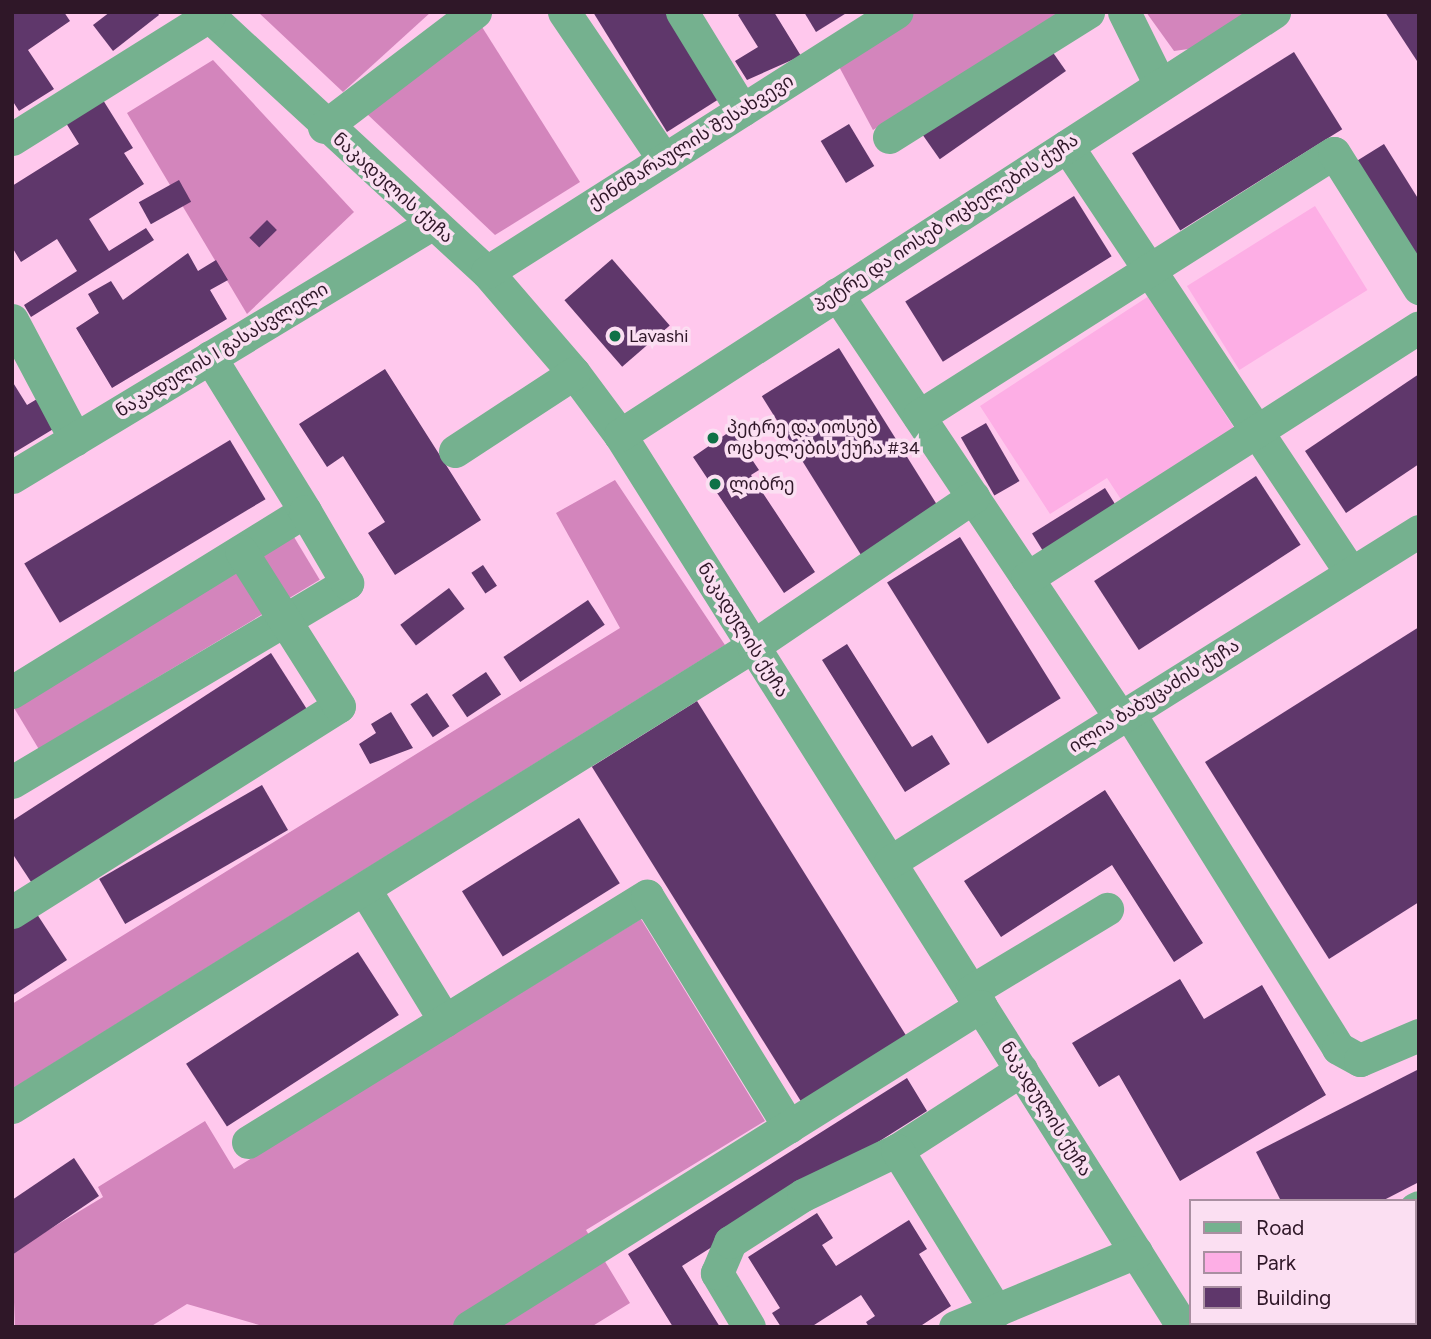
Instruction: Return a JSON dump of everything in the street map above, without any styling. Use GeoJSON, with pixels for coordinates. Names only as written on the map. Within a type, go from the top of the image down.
{"type":"FeatureCollection","features":[{"type":"Feature","properties":{"kind":"street"},"geometry":{"type":"LineString","coordinates":[[324,127],[475,12]]}},
{"type":"Feature","properties":{"kind":"street"},"geometry":{"type":"LineString","coordinates":[[564,12],[663,158]]}},
{"type":"Feature","properties":{"kind":"street"},"geometry":{"type":"LineString","coordinates":[[682,12],[742,110]]}},
{"type":"Feature","properties":{"kind":"street","name":"ქინძმარაულის შესახვევი"},"geometry":{"type":"LineString","coordinates":[[487,272],[896,12]]}},
{"type":"Feature","properties":{"kind":"street"},"geometry":{"type":"LineString","coordinates":[[889,138],[1088,12]]}},
{"type":"Feature","properties":{"kind":"street"},"geometry":{"type":"LineString","coordinates":[[1124,12],[1160,85]]}},
{"type":"Feature","properties":{"kind":"street","name":"პეტრე და იოსებ ოცხელების ქუჩა"},"geometry":{"type":"LineString","coordinates":[[620,435],[1274,12]]}},
{"type":"Feature","properties":{"kind":"street"},"geometry":{"type":"LineString","coordinates":[[12,139],[207,14]]}},
{"type":"Feature","properties":{"kind":"street","name":"ნაკადულის ქუჩა"},"geometry":{"type":"LineString","coordinates":[[207,14],[324,127],[487,272],[574,373],[620,435],[1183,1327]]}},
{"type":"Feature","properties":{"kind":"street"},"geometry":{"type":"LineString","coordinates":[[1067,146],[1147,272],[1351,573]]}},
{"type":"Feature","properties":{"kind":"street"},"geometry":{"type":"LineString","coordinates":[[919,416],[1334,153],[1419,288]]}},
{"type":"Feature","properties":{"kind":"street","name":"ნაკადულის I გასასვლელი"},"geometry":{"type":"LineString","coordinates":[[12,477],[431,224]]}},
{"type":"Feature","properties":{"kind":"street"},"geometry":{"type":"LineString","coordinates":[[837,294],[1027,578],[1124,715],[1338,1048],[1360,1060],[1419,1035]]}},
{"type":"Feature","properties":{"kind":"street"},"geometry":{"type":"LineString","coordinates":[[12,320],[75,439]]}},
{"type":"Feature","properties":{"kind":"street"},"geometry":{"type":"LineString","coordinates":[[1027,578],[1419,327]]}},
{"type":"Feature","properties":{"kind":"street"},"geometry":{"type":"LineString","coordinates":[[12,782],[347,583],[211,357]]}},
{"type":"Feature","properties":{"kind":"street"},"geometry":{"type":"LineString","coordinates":[[455,451],[574,373]]}},
{"type":"Feature","properties":{"kind":"street"},"geometry":{"type":"LineString","coordinates":[[12,1107],[365,890],[753,646],[973,497]]}},
{"type":"Feature","properties":{"kind":"street"},"geometry":{"type":"LineString","coordinates":[[18,677],[241,551],[305,511]]}},
{"type":"Feature","properties":{"kind":"street","name":"ილია ბაბუცაძის ქუჩა"},"geometry":{"type":"LineString","coordinates":[[890,862],[1419,531]]}},
{"type":"Feature","properties":{"kind":"street"},"geometry":{"type":"LineString","coordinates":[[12,912],[339,706],[241,551]]}},
{"type":"Feature","properties":{"kind":"street"},"geometry":{"type":"LineString","coordinates":[[365,890],[445,1021]]}},
{"type":"Feature","properties":{"kind":"street"},"geometry":{"type":"LineString","coordinates":[[248,1142],[647,896],[789,1127]]}},
{"type":"Feature","properties":{"kind":"street"},"geometry":{"type":"LineString","coordinates":[[469,1327],[789,1127],[1107,909]]}},
{"type":"Feature","properties":{"kind":"street"},"geometry":{"type":"LineString","coordinates":[[749,1327],[717,1273],[730,1242],[803,1195],[897,1150],[1021,1070]]}},
{"type":"Feature","properties":{"kind":"street"},"geometry":{"type":"LineString","coordinates":[[897,1150],[996,1311]]}},
{"type":"Feature","properties":{"kind":"street"},"geometry":{"type":"LineString","coordinates":[[954,1327],[1136,1252]]}},
{"type":"Feature","properties":{"kind":"green space"},"geometry":{"type":"Polygon","coordinates":[[[1315,206],[1367,290],[1239,370],[1187,286],[1315,206]]]}},
{"type":"Feature","properties":{"kind":"green space"},"geometry":{"type":"Polygon","coordinates":[[[1149,296],[1236,431],[1124,504],[1107,478],[1050,514],[980,406],[1149,296]]]}},
{"type":"Feature","properties":{"kind":"shaded area"},"geometry":{"type":"Polygon","coordinates":[[[258,12],[431,12],[343,92],[258,12]]]}},
{"type":"Feature","properties":{"kind":"shaded area"},"geometry":{"type":"Polygon","coordinates":[[[916,12],[1069,12],[873,130],[836,61],[916,12]]]}},
{"type":"Feature","properties":{"kind":"shaded area"},"geometry":{"type":"Polygon","coordinates":[[[1146,12],[1252,12],[1196,48],[1174,51],[1146,12]]]}},
{"type":"Feature","properties":{"kind":"shaded area"},"geometry":{"type":"Polygon","coordinates":[[[477,19],[580,182],[495,235],[366,113],[477,19]]]}},
{"type":"Feature","properties":{"kind":"shaded area"},"geometry":{"type":"Polygon","coordinates":[[[213,60],[354,212],[247,314],[127,113],[213,60]]]}},
{"type":"Feature","properties":{"kind":"shaded area"},"geometry":{"type":"Polygon","coordinates":[[[615,480],[725,645],[12,1089],[12,1004],[620,628],[556,513],[615,480]]]}},
{"type":"Feature","properties":{"kind":"shaded area"},"geometry":{"type":"Polygon","coordinates":[[[294,537],[320,580],[39,749],[13,706],[294,537]]]}},
{"type":"Feature","properties":{"kind":"shaded area"},"geometry":{"type":"Polygon","coordinates":[[[641,919],[765,1121],[586,1230],[630,1303],[591,1327],[266,1327],[187,1304],[150,1327],[15,1327],[12,1252],[103,1197],[98,1187],[205,1121],[234,1169],[641,919]]]}},
{"type":"Feature","properties":{"kind":"building"},"geometry":{"type":"Polygon","coordinates":[[[12,12],[64,12],[70,21],[28,50],[54,89],[19,111],[12,100],[12,12]]]}},
{"type":"Feature","properties":{"kind":"building"},"geometry":{"type":"Polygon","coordinates":[[[110,12],[157,12],[159,15],[113,51],[93,25],[110,12]]]}},
{"type":"Feature","properties":{"kind":"building"},"geometry":{"type":"Polygon","coordinates":[[[593,12],[665,12],[719,99],[667,132],[593,12]]]}},
{"type":"Feature","properties":{"kind":"building"},"geometry":{"type":"Polygon","coordinates":[[[742,12],[774,12],[801,56],[747,80],[735,61],[758,47],[738,15],[742,12]]]}},
{"type":"Feature","properties":{"kind":"building"},"geometry":{"type":"Polygon","coordinates":[[[804,12],[848,12],[816,32],[804,12]]]}},
{"type":"Feature","properties":{"kind":"building"},"geometry":{"type":"Polygon","coordinates":[[[1385,12],[1419,12],[1419,64],[1385,12]]]}},
{"type":"Feature","properties":{"kind":"building"},"geometry":{"type":"Polygon","coordinates":[[[1047,44],[1066,71],[940,159],[921,132],[1047,44]]]}},
{"type":"Feature","properties":{"kind":"building"},"geometry":{"type":"Polygon","coordinates":[[[1294,52],[1342,129],[1180,230],[1132,153],[1294,52]]]}},
{"type":"Feature","properties":{"kind":"building"},"geometry":{"type":"Polygon","coordinates":[[[103,100],[133,148],[124,153],[144,184],[89,219],[109,251],[146,228],[154,240],[31,317],[24,305],[77,271],[57,239],[21,262],[12,247],[12,186],[79,144],[66,123],[103,100]]]}},
{"type":"Feature","properties":{"kind":"building"},"geometry":{"type":"Polygon","coordinates":[[[849,124],[874,166],[846,183],[821,141],[849,124]]]}},
{"type":"Feature","properties":{"kind":"building"},"geometry":{"type":"Polygon","coordinates":[[[1384,144],[1419,200],[1419,266],[1355,162],[1384,144]]]}},
{"type":"Feature","properties":{"kind":"building"},"geometry":{"type":"Polygon","coordinates":[[[179,180],[191,202],[151,224],[139,202],[179,180]]]}},
{"type":"Feature","properties":{"kind":"building"},"geometry":{"type":"Polygon","coordinates":[[[1074,196],[1112,256],[943,362],[905,301],[1074,196]]]}},
{"type":"Feature","properties":{"kind":"building"},"geometry":{"type":"Polygon","coordinates":[[[267,220],[277,230],[259,248],[249,238],[267,220]]]}},
{"type":"Feature","properties":{"kind":"building"},"geometry":{"type":"Polygon","coordinates":[[[188,253],[198,271],[216,260],[228,280],[210,290],[227,319],[112,388],[76,328],[99,313],[88,294],[111,281],[123,300],[188,253]]]}},
{"type":"Feature","properties":{"kind":"building"},"geometry":{"type":"Polygon","coordinates":[[[612,259],[670,325],[622,367],[564,300],[612,259]]]}},
{"type":"Feature","properties":{"kind":"building"},"geometry":{"type":"Polygon","coordinates":[[[839,348],[941,511],[864,559],[762,396],[839,348]]]}},
{"type":"Feature","properties":{"kind":"building"},"geometry":{"type":"Polygon","coordinates":[[[385,369],[481,520],[395,575],[368,533],[385,522],[343,456],[327,467],[299,424],[385,369]]]}},
{"type":"Feature","properties":{"kind":"building"},"geometry":{"type":"Polygon","coordinates":[[[1419,374],[1419,464],[1346,513],[1305,451],[1419,374]]]}},
{"type":"Feature","properties":{"kind":"building"},"geometry":{"type":"Polygon","coordinates":[[[12,381],[27,405],[37,399],[55,428],[12,454],[12,381]]]}},
{"type":"Feature","properties":{"kind":"building"},"geometry":{"type":"Polygon","coordinates":[[[986,423],[1020,481],[994,496],[961,438],[986,423]]]}},
{"type":"Feature","properties":{"kind":"building"},"geometry":{"type":"Polygon","coordinates":[[[732,430],[759,470],[751,475],[815,572],[784,593],[693,457],[732,430]]]}},
{"type":"Feature","properties":{"kind":"building"},"geometry":{"type":"Polygon","coordinates":[[[230,440],[266,499],[60,623],[24,564],[230,440]]]}},
{"type":"Feature","properties":{"kind":"building"},"geometry":{"type":"Polygon","coordinates":[[[1256,476],[1301,545],[1139,650],[1094,581],[1256,476]]]}},
{"type":"Feature","properties":{"kind":"building"},"geometry":{"type":"Polygon","coordinates":[[[1105,488],[1118,509],[1045,555],[1032,534],[1105,488]]]}},
{"type":"Feature","properties":{"kind":"building"},"geometry":{"type":"Polygon","coordinates":[[[960,537],[1061,698],[988,744],[887,583],[960,537]]]}},
{"type":"Feature","properties":{"kind":"building"},"geometry":{"type":"Polygon","coordinates":[[[483,565],[497,586],[485,594],[471,573],[483,565]]]}},
{"type":"Feature","properties":{"kind":"building"},"geometry":{"type":"Polygon","coordinates":[[[449,588],[465,609],[416,645],[400,625],[449,588]]]}},
{"type":"Feature","properties":{"kind":"building"},"geometry":{"type":"Polygon","coordinates":[[[588,600],[605,625],[520,682],[503,657],[588,600]]]}},
{"type":"Feature","properties":{"kind":"building"},"geometry":{"type":"Polygon","coordinates":[[[1419,627],[1419,902],[1329,959],[1205,762],[1419,627]]]}},
{"type":"Feature","properties":{"kind":"building"},"geometry":{"type":"Polygon","coordinates":[[[847,644],[912,747],[932,735],[950,764],[905,792],[822,660],[847,644]]]}},
{"type":"Feature","properties":{"kind":"building"},"geometry":{"type":"Polygon","coordinates":[[[271,653],[310,714],[37,891],[12,853],[12,821],[271,653]]]}},
{"type":"Feature","properties":{"kind":"building"},"geometry":{"type":"Polygon","coordinates":[[[486,672],[501,694],[467,717],[452,695],[486,672]]]}},
{"type":"Feature","properties":{"kind":"building"},"geometry":{"type":"Polygon","coordinates":[[[427,693],[449,726],[433,737],[410,704],[427,693]]]}},
{"type":"Feature","properties":{"kind":"building"},"geometry":{"type":"Polygon","coordinates":[[[697,701],[909,1041],[804,1107],[592,767],[697,701]]]}},
{"type":"Feature","properties":{"kind":"building"},"geometry":{"type":"Polygon","coordinates":[[[391,712],[413,748],[370,764],[359,744],[376,733],[371,724],[391,712]]]}},
{"type":"Feature","properties":{"kind":"building"},"geometry":{"type":"Polygon","coordinates":[[[262,785],[288,830],[125,924],[99,879],[262,785]]]}},
{"type":"Feature","properties":{"kind":"building"},"geometry":{"type":"Polygon","coordinates":[[[1105,790],[1203,943],[1174,962],[1112,865],[1001,937],[964,881],[1105,790]]]}},
{"type":"Feature","properties":{"kind":"building"},"geometry":{"type":"Polygon","coordinates":[[[579,818],[620,883],[503,956],[462,891],[579,818]]]}},
{"type":"Feature","properties":{"kind":"building"},"geometry":{"type":"Polygon","coordinates":[[[31,905],[67,960],[12,996],[12,918],[31,905]]]}},
{"type":"Feature","properties":{"kind":"building"},"geometry":{"type":"Polygon","coordinates":[[[358,952],[399,1015],[227,1127],[186,1064],[358,952]]]}},
{"type":"Feature","properties":{"kind":"building"},"geometry":{"type":"Polygon","coordinates":[[[1180,979],[1204,1019],[1262,985],[1326,1095],[1180,1181],[1119,1075],[1099,1087],[1072,1043],[1180,979]]]}},
{"type":"Feature","properties":{"kind":"building"},"geometry":{"type":"Polygon","coordinates":[[[1419,1069],[1419,1182],[1386,1199],[1280,1199],[1256,1152],[1419,1069]]]}},
{"type":"Feature","properties":{"kind":"building"},"geometry":{"type":"Polygon","coordinates":[[[907,1078],[927,1111],[682,1266],[720,1327],[673,1327],[628,1254],[907,1078]]]}},
{"type":"Feature","properties":{"kind":"building"},"geometry":{"type":"Polygon","coordinates":[[[74,1158],[99,1196],[12,1255],[12,1200],[74,1158]]]}},
{"type":"Feature","properties":{"kind":"building"},"geometry":{"type":"Polygon","coordinates":[[[817,1213],[833,1238],[822,1245],[836,1266],[909,1220],[927,1249],[919,1254],[951,1306],[919,1327],[869,1327],[866,1322],[875,1316],[861,1295],[811,1327],[781,1327],[772,1313],[780,1308],[748,1257],[817,1213]]]}},
{"type":"Feature","properties":{"kind":"place","name":"Lavashi"},"geometry":{"type":"Point","coordinates":[615,336]}},
{"type":"Feature","properties":{"kind":"place","name":"პეტრე და იოსებ ოცხელების ქუჩა #34"},"geometry":{"type":"Point","coordinates":[713,438]}},
{"type":"Feature","properties":{"kind":"place","name":"ლიბრე"},"geometry":{"type":"Point","coordinates":[715,484]}}]}
